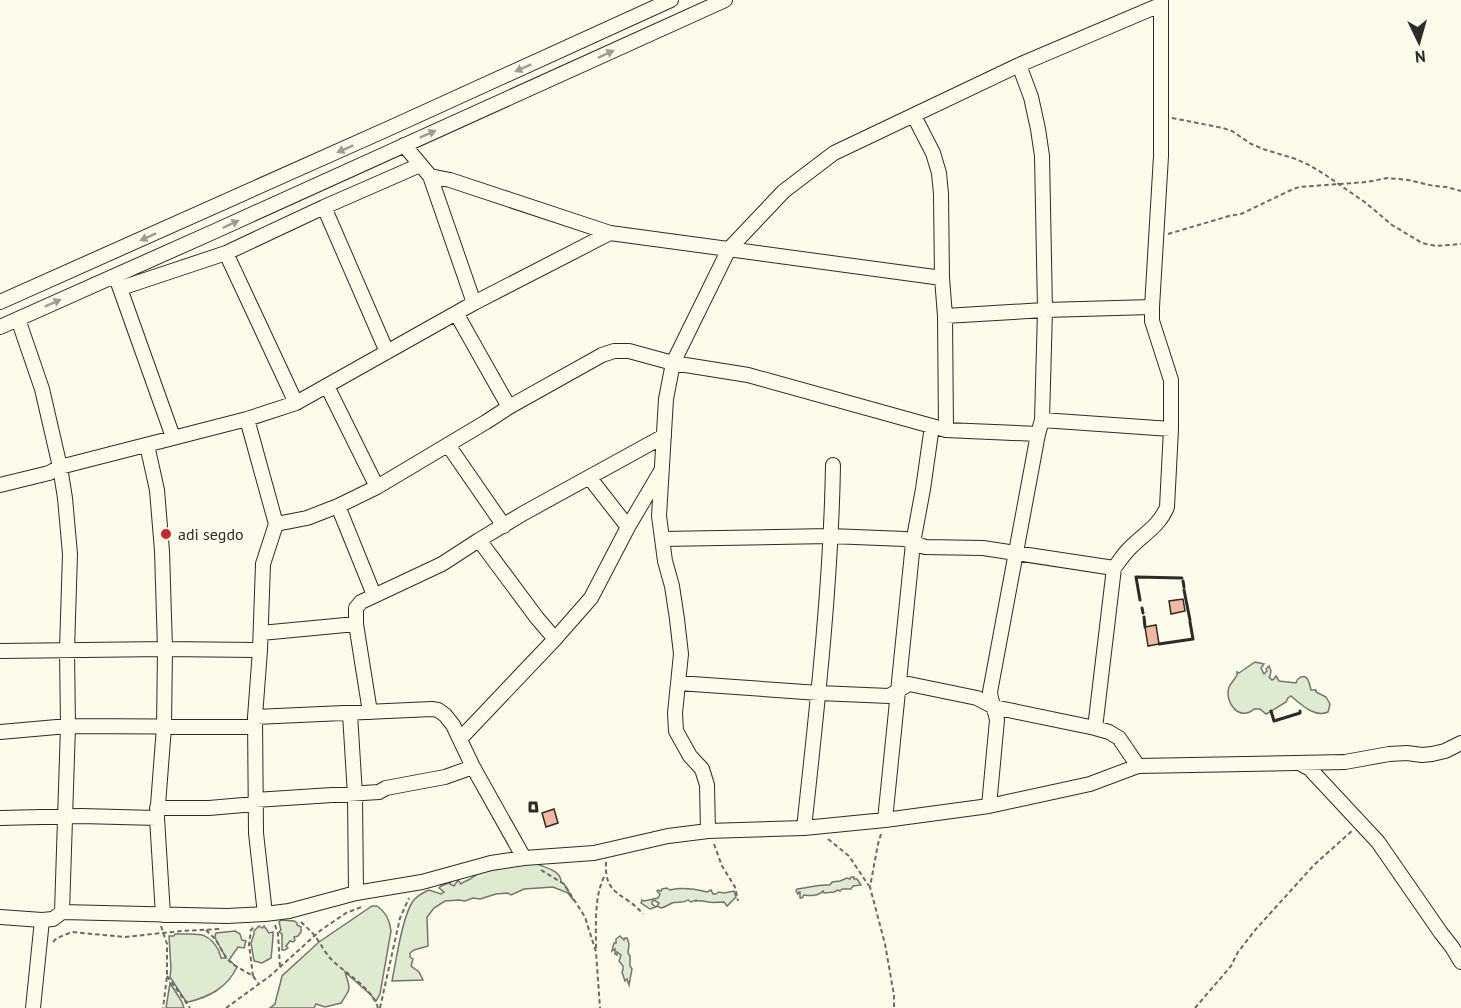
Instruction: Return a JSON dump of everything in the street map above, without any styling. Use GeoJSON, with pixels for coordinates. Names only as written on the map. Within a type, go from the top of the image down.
{"type":"FeatureCollection","features":[{"type":"Feature","properties":{"kind":"street"},"geometry":{"type":"LineString","coordinates":[[0,302],[671,0]]}},
{"type":"Feature","properties":{"kind":"street"},"geometry":{"type":"LineString","coordinates":[[118,282],[404,145],[725,0]]}},
{"type":"Feature","properties":{"kind":"street"},"geometry":{"type":"LineString","coordinates":[[708,831],[707,785],[702,769],[690,756],[676,731],[675,713],[681,654],[672,586],[665,561],[659,516],[666,399],[674,363],[729,249],[784,191],[834,153],[1019,65],[1160,2],[1161,156],[1152,321],[1171,380],[1167,507],[1157,524],[1128,549],[1114,568],[1095,728]]}},
{"type":"Feature","properties":{"kind":"street"},"geometry":{"type":"LineString","coordinates":[[555,53],[563,74]]}},
{"type":"Feature","properties":{"kind":"street"},"geometry":{"type":"LineString","coordinates":[[989,806],[998,720],[990,692],[1040,427],[1045,310],[1041,156],[1031,97],[1019,65]]}},
{"type":"Feature","properties":{"kind":"street"},"geometry":{"type":"LineString","coordinates":[[885,820],[913,543],[923,489],[939,428],[945,316],[939,173],[933,153],[914,116]]}},
{"type":"Feature","properties":{"kind":"street"},"geometry":{"type":"LineString","coordinates":[[404,145],[425,170],[474,303]]}},
{"type":"Feature","properties":{"kind":"street"},"geometry":{"type":"LineString","coordinates":[[0,327],[118,282],[226,253],[324,207],[425,170],[610,233],[942,278]]}},
{"type":"Feature","properties":{"kind":"street"},"geometry":{"type":"LineString","coordinates":[[324,207],[387,352]]}},
{"type":"Feature","properties":{"kind":"street"},"geometry":{"type":"LineString","coordinates":[[0,485],[49,473],[60,467],[247,419],[296,403],[474,303],[610,233]]}},
{"type":"Feature","properties":{"kind":"street"},"geometry":{"type":"LineString","coordinates":[[226,253],[296,403]]}},
{"type":"Feature","properties":{"kind":"street"},"geometry":{"type":"LineString","coordinates":[[118,282],[173,438]]}},
{"type":"Feature","properties":{"kind":"street"},"geometry":{"type":"LineString","coordinates":[[945,316],[1152,307]]}},
{"type":"Feature","properties":{"kind":"street"},"geometry":{"type":"LineString","coordinates":[[456,313],[509,407]]}},
{"type":"Feature","properties":{"kind":"street"},"geometry":{"type":"LineString","coordinates":[[18,319],[42,389],[60,467],[70,554],[67,650],[68,726],[62,912]]}},
{"type":"Feature","properties":{"kind":"street"},"geometry":{"type":"LineString","coordinates":[[276,524],[308,518],[377,487],[509,407],[602,355],[614,351],[629,351],[674,363],[748,375],[939,428],[965,432],[1040,427],[1171,429]]}},
{"type":"Feature","properties":{"kind":"street"},"geometry":{"type":"LineString","coordinates":[[327,386],[377,487]]}},
{"type":"Feature","properties":{"kind":"street"},"geometry":{"type":"LineString","coordinates":[[247,419],[276,524],[263,564],[255,722],[256,833],[265,920]]}},
{"type":"Feature","properties":{"kind":"street"},"geometry":{"type":"LineString","coordinates":[[370,712],[356,624],[356,608],[361,602],[442,564],[478,540],[664,436]]}},
{"type":"Feature","properties":{"kind":"street"},"geometry":{"type":"LineString","coordinates":[[147,445],[157,490],[162,551],[165,649],[164,727],[157,813],[163,915]]}},
{"type":"Feature","properties":{"kind":"street"},"geometry":{"type":"LineString","coordinates":[[448,445],[504,526]]}},
{"type":"Feature","properties":{"kind":"street"},"geometry":{"type":"LineString","coordinates":[[804,828],[819,693],[833,465]]}},
{"type":"Feature","properties":{"kind":"street"},"geometry":{"type":"LineString","coordinates":[[460,739],[591,598],[628,527],[662,469]]}},
{"type":"Feature","properties":{"kind":"street"},"geometry":{"type":"LineString","coordinates":[[589,477],[628,527]]}},
{"type":"Feature","properties":{"kind":"street"},"geometry":{"type":"LineString","coordinates":[[338,506],[374,595]]}},
{"type":"Feature","properties":{"kind":"street"},"geometry":{"type":"LineString","coordinates":[[662,539],[830,536],[905,539],[925,547],[983,548],[1114,568]]}},
{"type":"Feature","properties":{"kind":"street"},"geometry":{"type":"LineString","coordinates":[[478,540],[555,639]]}},
{"type":"Feature","properties":{"kind":"street"},"geometry":{"type":"LineString","coordinates":[[261,633],[356,624]]}},
{"type":"Feature","properties":{"kind":"street"},"geometry":{"type":"LineString","coordinates":[[0,651],[260,650]]}},
{"type":"Feature","properties":{"kind":"street"},"geometry":{"type":"LineString","coordinates":[[678,683],[889,696],[909,684],[977,698],[994,707],[1109,732],[1119,738],[1138,766]]}},
{"type":"Feature","properties":{"kind":"street"},"geometry":{"type":"LineString","coordinates":[[0,732],[68,726],[164,727],[370,712],[438,710],[453,725],[473,767],[524,858]]}},
{"type":"Feature","properties":{"kind":"street"},"geometry":{"type":"LineString","coordinates":[[350,714],[355,795],[356,893]]}},
{"type":"Feature","properties":{"kind":"street"},"geometry":{"type":"LineString","coordinates":[[0,917],[42,920],[52,919],[62,912],[227,916],[265,920],[289,911],[356,893],[423,882],[490,863],[594,853],[668,836],[708,831],[804,828],[989,806],[1090,784],[1138,766],[1345,762],[1389,754],[1432,754],[1445,751],[1461,743]]}},
{"type":"Feature","properties":{"kind":"street"},"geometry":{"type":"LineString","coordinates":[[1301,764],[1311,769],[1378,842],[1461,962]]}},
{"type":"Feature","properties":{"kind":"street"},"geometry":{"type":"LineString","coordinates":[[0,818],[157,813],[255,802],[355,795],[445,777],[473,767]]}},
{"type":"Feature","properties":{"kind":"street"},"geometry":{"type":"LineString","coordinates":[[33,1008],[42,920]]}},
{"type":"Feature","properties":{"kind":"path"},"geometry":{"type":"LineString","coordinates":[[1161,116],[1223,128],[1232,131],[1251,144],[1311,166],[1366,203],[1392,225],[1422,243],[1436,246],[1461,244]]}},
{"type":"Feature","properties":{"kind":"path"},"geometry":{"type":"LineString","coordinates":[[1156,238],[1241,214],[1299,188],[1387,178],[1461,190]]}},
{"type":"Feature","properties":{"kind":"path"},"geometry":{"type":"LineString","coordinates":[[870,887],[885,820]]}},
{"type":"Feature","properties":{"kind":"path"},"geometry":{"type":"LineString","coordinates":[[1195,1008],[1231,966],[1238,952],[1256,929],[1314,866],[1361,823]]}},
{"type":"Feature","properties":{"kind":"path"},"geometry":{"type":"LineString","coordinates":[[804,828],[831,841],[849,856],[870,887],[885,944],[894,995],[894,1008]]}},
{"type":"Feature","properties":{"kind":"path"},"geometry":{"type":"LineString","coordinates":[[708,831],[722,866],[735,887],[738,901]]}},
{"type":"Feature","properties":{"kind":"path"},"geometry":{"type":"LineString","coordinates":[[600,1008],[596,952],[597,901],[599,886],[605,875],[606,851]]}},
{"type":"Feature","properties":{"kind":"path"},"geometry":{"type":"LineString","coordinates":[[524,858],[564,884],[585,917],[596,952]]}},
{"type":"Feature","properties":{"kind":"path"},"geometry":{"type":"LineString","coordinates":[[605,875],[611,888],[643,914]]}},
{"type":"Feature","properties":{"kind":"path"},"geometry":{"type":"LineString","coordinates":[[379,1008],[400,918],[406,901],[416,887],[423,882]]}},
{"type":"Feature","properties":{"kind":"path"},"geometry":{"type":"LineString","coordinates":[[226,1008],[346,913],[368,904]]}},
{"type":"Feature","properties":{"kind":"path"},"geometry":{"type":"LineString","coordinates":[[289,911],[315,936],[328,956],[371,994],[379,1008]]}},
{"type":"Feature","properties":{"kind":"path"},"geometry":{"type":"LineString","coordinates":[[258,984],[253,976],[249,945],[251,930],[265,920],[278,934],[280,967]]}},
{"type":"Feature","properties":{"kind":"path"},"geometry":{"type":"LineString","coordinates":[[39,953],[57,938],[72,932],[125,937],[223,929]]}},
{"type":"Feature","properties":{"kind":"path"},"geometry":{"type":"LineString","coordinates":[[206,930],[216,940],[229,960],[253,976]]}},
{"type":"Feature","properties":{"kind":"path"},"geometry":{"type":"LineString","coordinates":[[162,933],[166,944],[167,976],[164,1008]]}},
{"type":"Feature","properties":{"kind":"path"},"geometry":{"type":"LineString","coordinates":[[167,976],[190,1008]]}},
{"type":"Feature","properties":{"kind":"green space"},"geometry":{"type":"Polygon","coordinates":[[[1255,662],[1264,664],[1261,668],[1264,674],[1269,666],[1271,671],[1269,677],[1272,680],[1276,676],[1279,681],[1296,683],[1303,676],[1305,677],[1311,690],[1316,690],[1326,697],[1330,704],[1328,712],[1313,712],[1291,696],[1286,702],[1266,714],[1260,709],[1243,713],[1234,709],[1229,699],[1229,687],[1237,672],[1239,673],[1255,662]]]}},
{"type":"Feature","properties":{"kind":"green space"},"geometry":{"type":"Polygon","coordinates":[[[537,864],[559,875],[574,901],[568,893],[553,887],[524,889],[511,895],[496,894],[465,901],[445,901],[434,908],[427,917],[428,946],[410,953],[413,959],[411,966],[419,972],[423,980],[392,981],[409,908],[418,896],[429,890],[441,894],[444,892],[439,888],[441,886],[451,882],[450,884],[454,886],[458,880],[461,884],[495,867],[537,864]]]}},
{"type":"Feature","properties":{"kind":"green space"},"geometry":{"type":"Polygon","coordinates":[[[851,877],[857,879],[861,885],[840,891],[824,893],[823,891],[817,895],[804,895],[802,898],[800,898],[800,892],[798,894],[796,891],[829,885],[851,877]]]}},
{"type":"Feature","properties":{"kind":"green space"},"geometry":{"type":"Polygon","coordinates":[[[667,888],[707,892],[711,890],[713,894],[734,891],[736,897],[727,906],[724,902],[696,900],[691,902],[688,900],[661,908],[654,900],[652,904],[656,907],[650,909],[641,903],[642,900],[658,898],[660,894],[657,891],[667,888]]]}},
{"type":"Feature","properties":{"kind":"green space"},"geometry":{"type":"Polygon","coordinates":[[[372,906],[377,906],[385,914],[391,931],[380,994],[376,1001],[345,972],[349,988],[341,1003],[325,1007],[316,1004],[314,1008],[270,1008],[275,1004],[282,976],[319,942],[372,906]]]}},
{"type":"Feature","properties":{"kind":"green space"},"geometry":{"type":"Polygon","coordinates":[[[281,920],[294,921],[301,927],[301,932],[294,937],[293,942],[290,941],[285,950],[282,950],[282,934],[279,932],[281,920]]]}},
{"type":"Feature","properties":{"kind":"green space"},"geometry":{"type":"Polygon","coordinates":[[[259,926],[262,928],[264,926],[269,933],[273,932],[271,958],[262,963],[254,961],[251,943],[254,931],[259,926]]]}},
{"type":"Feature","properties":{"kind":"green space"},"geometry":{"type":"Polygon","coordinates":[[[235,931],[240,934],[242,940],[246,941],[244,948],[238,947],[229,960],[237,967],[228,981],[210,994],[188,1002],[185,1000],[170,977],[169,936],[195,934],[205,936],[215,944],[221,958],[226,958],[216,940],[216,933],[235,931]]]}},
{"type":"Feature","properties":{"kind":"green space"},"geometry":{"type":"Polygon","coordinates":[[[620,936],[624,940],[627,938],[629,944],[628,953],[632,969],[629,985],[627,979],[625,981],[623,966],[619,961],[621,955],[617,952],[617,955],[615,954],[615,949],[612,951],[616,939],[620,936]]]}},
{"type":"Feature","properties":{"kind":"green space"},"geometry":{"type":"Polygon","coordinates":[[[170,983],[182,1002],[184,1008],[166,1008],[170,983]]]}},
{"type":"Feature","properties":{"kind":"building"},"geometry":{"type":"Polygon","coordinates":[[[1183,599],[1185,611],[1171,614],[1169,601],[1183,599]]]}},
{"type":"Feature","properties":{"kind":"building"},"geometry":{"type":"Polygon","coordinates":[[[1156,625],[1159,644],[1148,646],[1145,627],[1156,625]]]}},
{"type":"Feature","properties":{"kind":"building"},"geometry":{"type":"Polygon","coordinates":[[[554,809],[558,823],[546,827],[542,813],[554,809]]]}},
{"type":"Feature","properties":{"kind":"wall"},"geometry":{"type":"LineString","coordinates":[[1140,600],[1136,577],[1182,578]]}},
{"type":"Feature","properties":{"kind":"wall"},"geometry":{"type":"LineString","coordinates":[[1183,581],[1184,587]]}},
{"type":"Feature","properties":{"kind":"wall"},"geometry":{"type":"LineString","coordinates":[[1184,590],[1190,620]]}},
{"type":"Feature","properties":{"kind":"wall"},"geometry":{"type":"LineString","coordinates":[[1142,608],[1143,613]]}},
{"type":"Feature","properties":{"kind":"wall"},"geometry":{"type":"LineString","coordinates":[[1144,617],[1145,627]]}},
{"type":"Feature","properties":{"kind":"wall"},"geometry":{"type":"LineString","coordinates":[[1159,644],[1193,639],[1190,622]]}},
{"type":"Feature","properties":{"kind":"wall"},"geometry":{"type":"LineString","coordinates":[[1271,711],[1274,721],[1300,713],[1300,711]]}},
{"type":"Feature","properties":{"kind":"wall"},"geometry":{"type":"LineString","coordinates":[[530,803],[536,803],[537,811],[530,811],[530,803]]}},
{"type":"Feature","properties":{"kind":"place","name":"adi segdo"},"geometry":{"type":"Point","coordinates":[166,534]}}]}
